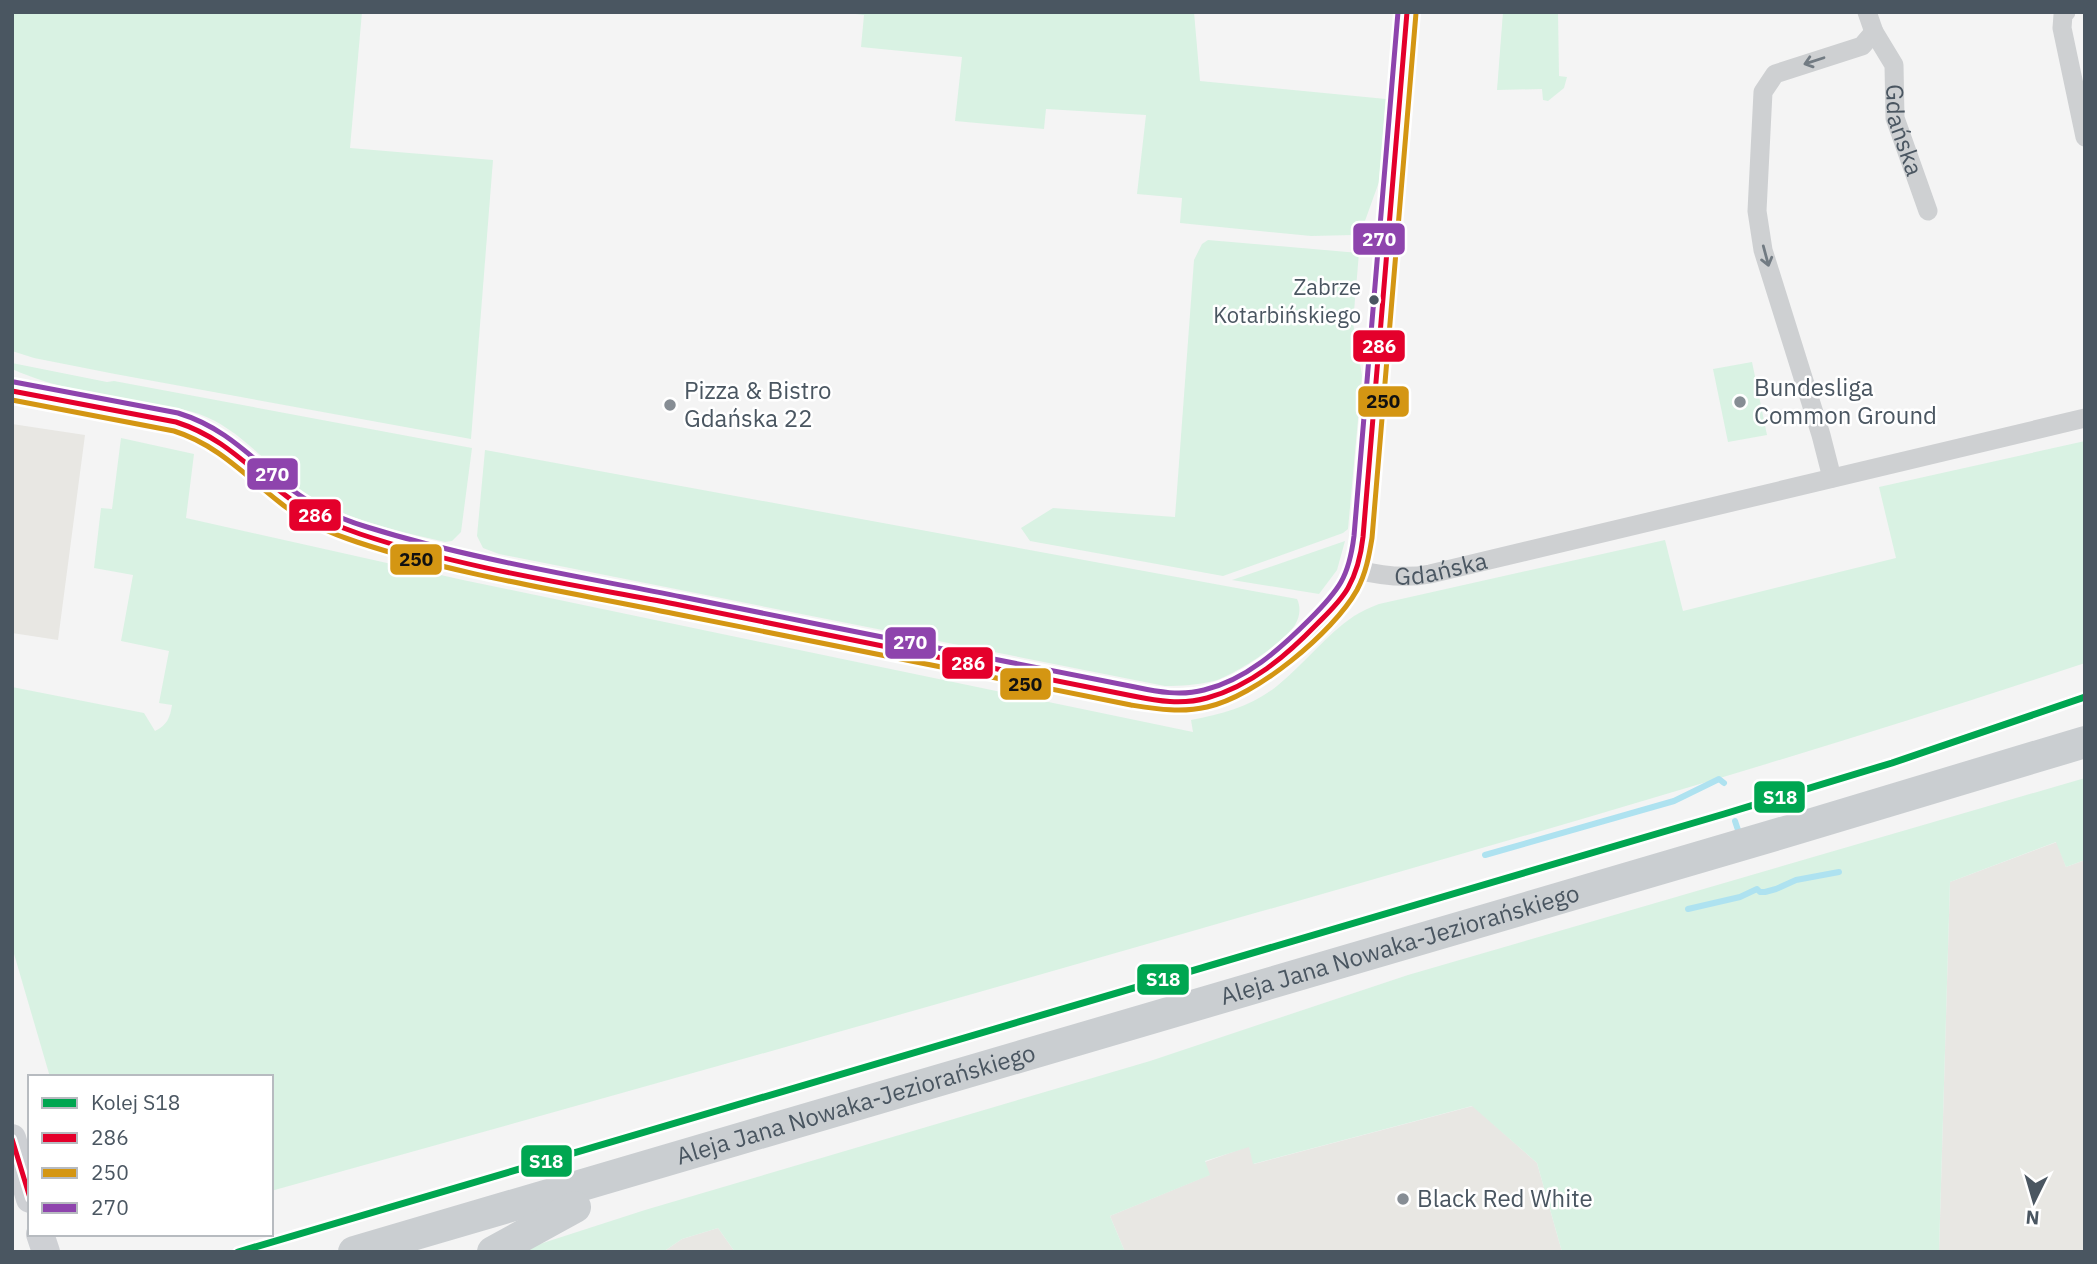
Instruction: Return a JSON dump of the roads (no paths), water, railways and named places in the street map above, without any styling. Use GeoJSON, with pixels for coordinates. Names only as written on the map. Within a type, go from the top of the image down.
{"type":"FeatureCollection","features":[{"type":"Feature","properties":{"kind":"main road","name":"Aleja Jana Nowaka-Jeziorańskiego"},"geometry":{"type":"LineString","coordinates":[[354,1252],[2085,743]]}},
{"type":"Feature","properties":{"kind":"main road","name":"Aleja Jana Nowaka-Jeziorańskiego"},"geometry":{"type":"LineString","coordinates":[[425,1252],[2085,763]]}},
{"type":"Feature","properties":{"kind":"main road"},"geometry":{"type":"LineString","coordinates":[[12,1138],[28,1192]]}},
{"type":"Feature","properties":{"kind":"main road"},"geometry":{"type":"LineString","coordinates":[[493,1252],[575,1208]]}},
{"type":"Feature","properties":{"kind":"street"},"geometry":{"type":"LineString","coordinates":[[1358,570],[1408,12]]}},
{"type":"Feature","properties":{"kind":"street","name":"Gdańska"},"geometry":{"type":"LineString","coordinates":[[1867,12],[1874,32],[1894,65],[1895,118],[1928,211]]}},
{"type":"Feature","properties":{"kind":"street"},"geometry":{"type":"LineString","coordinates":[[2066,12],[2063,15],[2062,28],[2085,137]]}},
{"type":"Feature","properties":{"kind":"street"},"geometry":{"type":"LineString","coordinates":[[1832,478],[1763,250],[1758,211],[1763,92],[1775,74],[1862,46],[1874,32]]}},
{"type":"Feature","properties":{"kind":"street"},"geometry":{"type":"LineString","coordinates":[[12,379],[51,398]]}},
{"type":"Feature","properties":{"kind":"street","name":"Gdańska"},"geometry":{"type":"LineString","coordinates":[[12,391],[176,422],[201,430],[231,449],[300,507],[339,527],[364,535],[568,583],[1160,701],[1199,700],[1251,679],[1276,662],[1319,622],[1347,591],[1358,570],[1392,577],[1418,577],[2085,418]]}},
{"type":"Feature","properties":{"kind":"street"},"geometry":{"type":"LineString","coordinates":[[12,401],[51,398]]}},
{"type":"Feature","properties":{"kind":"waterway"},"geometry":{"type":"LineString","coordinates":[[1485,855],[1674,801],[1719,779],[1724,783]]}},
{"type":"Feature","properties":{"kind":"waterway"},"geometry":{"type":"LineString","coordinates":[[1735,821],[1738,830]]}},
{"type":"Feature","properties":{"kind":"waterway"},"geometry":{"type":"LineString","coordinates":[[1688,909],[1740,897],[1757,889],[1765,892],[1796,880],[1839,872]]}},
{"type":"Feature","properties":{"kind":"rail line","name":"S18"},"geometry":{"type":"LineString","coordinates":[[238,1252],[1724,814],[1892,763],[2085,697]]}},
{"type":"Feature","properties":{"kind":"place","name":"Zabrze Kotarbińskiego"},"geometry":{"type":"Point","coordinates":[1374,300]}},
{"type":"Feature","properties":{"kind":"place","name":"Bundesliga Common Ground"},"geometry":{"type":"Point","coordinates":[1740,402]}},
{"type":"Feature","properties":{"kind":"place","name":"Pizza & Bistro Gdańska 22"},"geometry":{"type":"Point","coordinates":[670,405]}},
{"type":"Feature","properties":{"kind":"place","name":"Black Red White"},"geometry":{"type":"Point","coordinates":[1403,1199]}}]}
